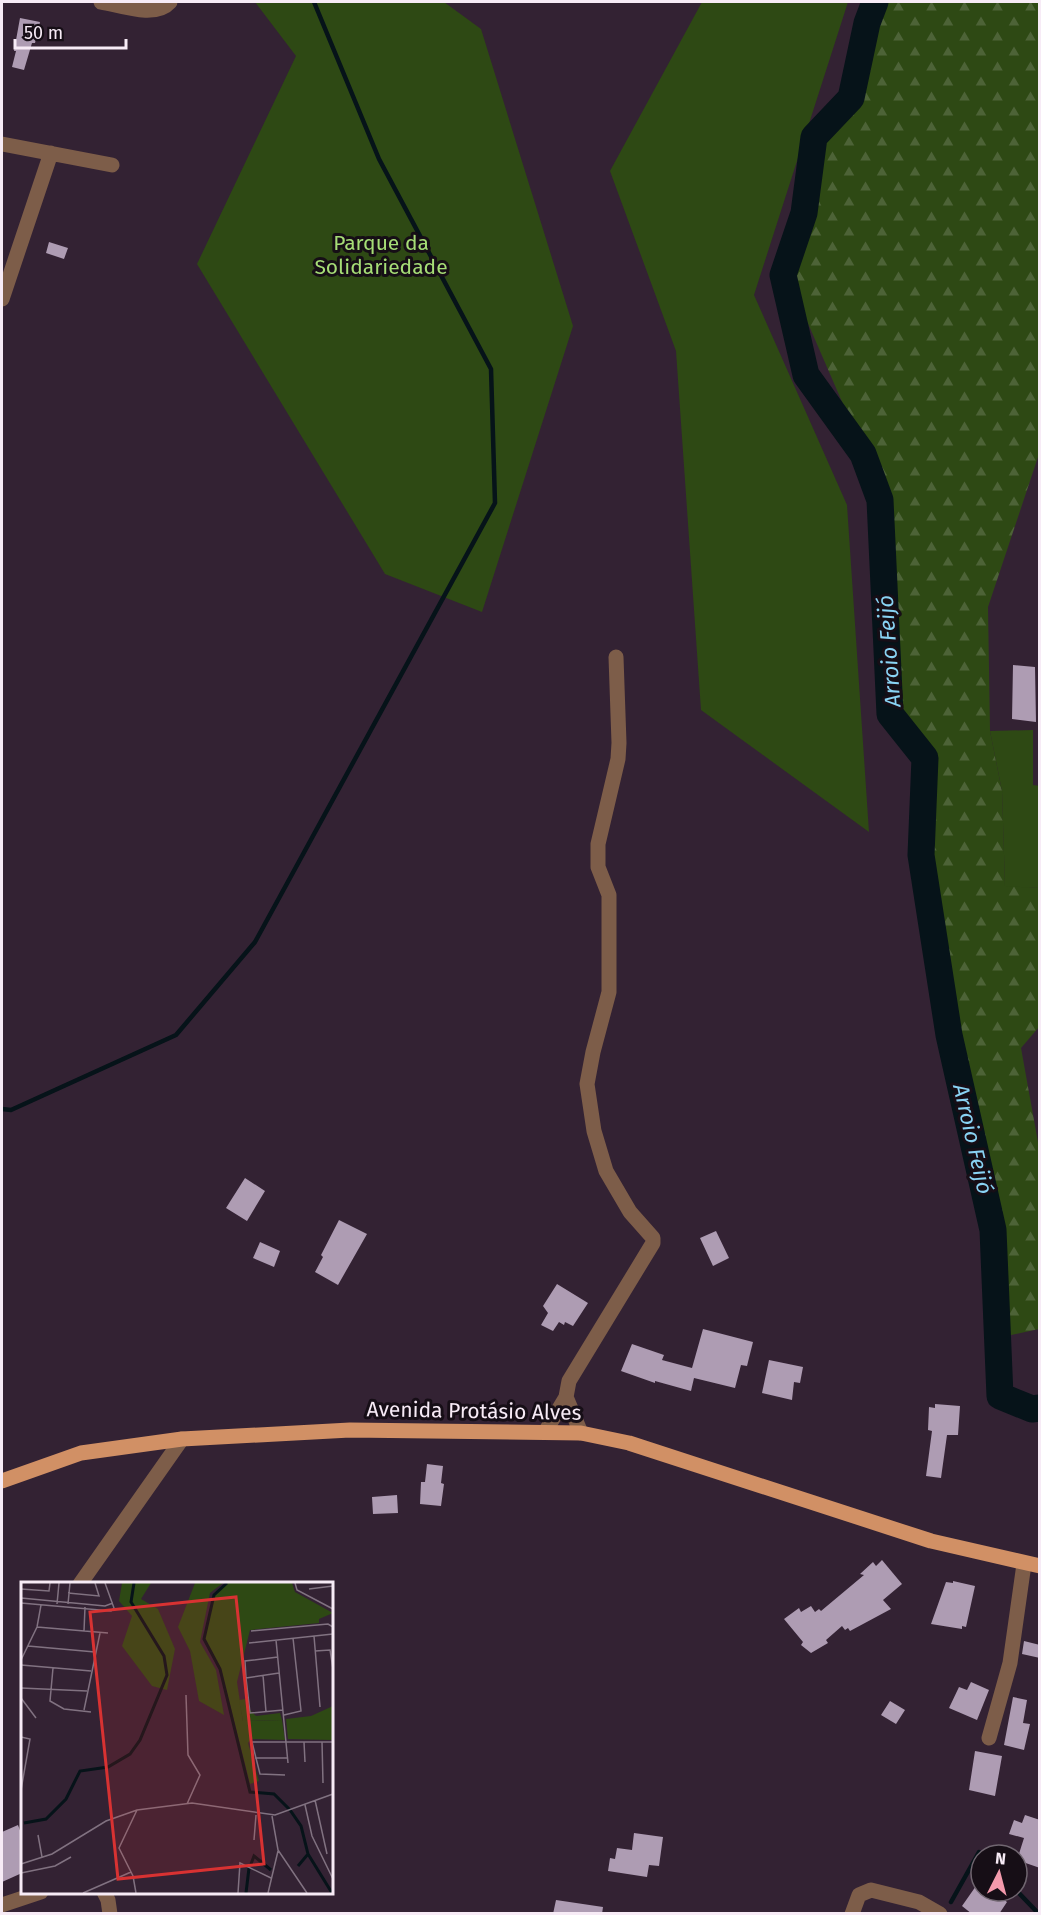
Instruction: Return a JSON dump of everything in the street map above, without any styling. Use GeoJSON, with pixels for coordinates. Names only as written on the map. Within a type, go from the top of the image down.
{"type":"FeatureCollection","features":[{"type":"Feature","properties":{"kind":"main road","name":"Avenida Protásio Alves"},"geometry":{"type":"LineString","coordinates":[[2,1481],[81,1453],[182,1439],[350,1430],[581,1433],[629,1443],[931,1541],[1032,1565]]}},
{"type":"Feature","properties":{"kind":"street"},"geometry":{"type":"LineString","coordinates":[[101,2],[147,10],[159,9],[170,2]]}},
{"type":"Feature","properties":{"kind":"street"},"geometry":{"type":"LineString","coordinates":[[2,144],[112,165]]}},
{"type":"Feature","properties":{"kind":"street"},"geometry":{"type":"LineString","coordinates":[[3,292],[51,153]]}},
{"type":"Feature","properties":{"kind":"street"},"geometry":{"type":"LineString","coordinates":[[545,1432],[566,1397],[568,1381],[653,1243],[653,1238],[630,1212],[606,1172],[594,1131],[587,1084],[609,992],[609,895],[598,867],[598,844],[619,751],[616,657]]}},
{"type":"Feature","properties":{"kind":"street"},"geometry":{"type":"LineString","coordinates":[[566,1397],[581,1433]]}},
{"type":"Feature","properties":{"kind":"street"},"geometry":{"type":"LineString","coordinates":[[81,1582],[182,1439]]}},
{"type":"Feature","properties":{"kind":"street"},"geometry":{"type":"LineString","coordinates":[[989,1738],[1010,1663],[1032,1565]]}},
{"type":"Feature","properties":{"kind":"street"},"geometry":{"type":"LineString","coordinates":[[852,1914],[859,1895],[871,1890],[919,1902],[940,1914]]}},
{"type":"Feature","properties":{"kind":"street"},"geometry":{"type":"LineString","coordinates":[[2,1905],[38,1894]]}},
{"type":"Feature","properties":{"kind":"street"},"geometry":{"type":"LineString","coordinates":[[105,1894],[110,1914]]}},
{"type":"Feature","properties":{"kind":"green space","name":"Parque da Solidariedade"},"geometry":{"type":"Polygon","coordinates":[[[255,2],[444,2],[481,29],[573,326],[482,612],[385,574],[197,264],[296,56],[255,2]]]}},
{"type":"Feature","properties":{"kind":"green space"},"geometry":{"type":"Polygon","coordinates":[[[702,2],[848,2],[754,295],[847,505],[869,832],[701,710],[676,351],[610,171],[702,2]]]}},
{"type":"Feature","properties":{"kind":"green space"},"geometry":{"type":"Polygon","coordinates":[[[875,2],[1039,2],[1039,454],[988,607],[990,731],[1002,791],[1005,885],[1039,888],[1039,1027],[1021,1048],[1039,1148],[1039,1329],[1002,1337],[999,1230],[949,984],[928,859],[931,759],[897,713],[886,503],[787,275],[810,214],[819,144],[855,104],[867,23],[875,2]]]}},
{"type":"Feature","properties":{"kind":"green space"},"geometry":{"type":"Polygon","coordinates":[[[1033,730],[1033,785],[1040,786],[1039,888],[1005,886],[1002,791],[990,731],[1033,730]]]}},
{"type":"Feature","properties":{"kind":"building"},"geometry":{"type":"Polygon","coordinates":[[[20,18],[40,22],[35,43],[32,43],[24,70],[12,67],[20,18]]]}},
{"type":"Feature","properties":{"kind":"building"},"geometry":{"type":"Polygon","coordinates":[[[49,242],[68,248],[64,259],[46,253],[49,242]]]}},
{"type":"Feature","properties":{"kind":"building"},"geometry":{"type":"Polygon","coordinates":[[[1013,665],[1035,667],[1036,722],[1012,719],[1013,665]]]}},
{"type":"Feature","properties":{"kind":"building"},"geometry":{"type":"Polygon","coordinates":[[[245,1178],[265,1191],[247,1221],[226,1208],[245,1178]]]}},
{"type":"Feature","properties":{"kind":"building"},"geometry":{"type":"Polygon","coordinates":[[[339,1220],[367,1234],[338,1285],[315,1272],[339,1220]]]}},
{"type":"Feature","properties":{"kind":"building"},"geometry":{"type":"Polygon","coordinates":[[[716,1231],[729,1258],[713,1266],[700,1238],[716,1231]]]}},
{"type":"Feature","properties":{"kind":"building"},"geometry":{"type":"Polygon","coordinates":[[[260,1242],[280,1251],[274,1267],[253,1258],[260,1242]]]}},
{"type":"Feature","properties":{"kind":"building"},"geometry":{"type":"Polygon","coordinates":[[[557,1284],[588,1303],[573,1326],[559,1322],[553,1331],[541,1325],[548,1313],[543,1306],[557,1284]]]}},
{"type":"Feature","properties":{"kind":"building"},"geometry":{"type":"Polygon","coordinates":[[[703,1329],[753,1342],[747,1366],[741,1365],[735,1388],[694,1378],[691,1391],[655,1381],[655,1383],[621,1371],[632,1344],[664,1355],[662,1360],[692,1368],[703,1329]]]}},
{"type":"Feature","properties":{"kind":"building"},"geometry":{"type":"Polygon","coordinates":[[[769,1360],[803,1367],[800,1383],[794,1382],[792,1400],[762,1393],[769,1360]]]}},
{"type":"Feature","properties":{"kind":"building"},"geometry":{"type":"Polygon","coordinates":[[[935,1404],[960,1406],[958,1435],[947,1435],[941,1478],[926,1476],[932,1431],[928,1430],[929,1407],[935,1408],[935,1404]]]}},
{"type":"Feature","properties":{"kind":"building"},"geometry":{"type":"Polygon","coordinates":[[[427,1464],[443,1466],[441,1483],[444,1484],[441,1506],[420,1504],[421,1482],[425,1482],[427,1464]]]}},
{"type":"Feature","properties":{"kind":"building"},"geometry":{"type":"Polygon","coordinates":[[[397,1495],[398,1513],[373,1514],[372,1497],[397,1495]]]}},
{"type":"Feature","properties":{"kind":"building"},"geometry":{"type":"Polygon","coordinates":[[[882,1560],[902,1584],[883,1600],[891,1609],[850,1631],[848,1628],[845,1630],[842,1626],[826,1640],[828,1643],[811,1653],[801,1645],[803,1642],[784,1619],[799,1608],[801,1612],[811,1606],[815,1612],[819,1609],[821,1611],[864,1575],[860,1574],[873,1562],[876,1566],[882,1560]]]}},
{"type":"Feature","properties":{"kind":"building"},"geometry":{"type":"Polygon","coordinates":[[[953,1581],[975,1586],[966,1627],[962,1626],[962,1629],[931,1624],[946,1582],[953,1583],[953,1581]]]}},
{"type":"Feature","properties":{"kind":"building"},"geometry":{"type":"Polygon","coordinates":[[[1024,1641],[1040,1645],[1040,1658],[1022,1654],[1024,1641]]]}},
{"type":"Feature","properties":{"kind":"building"},"geometry":{"type":"Polygon","coordinates":[[[971,1682],[989,1690],[977,1720],[949,1708],[959,1687],[967,1690],[971,1682]]]}},
{"type":"Feature","properties":{"kind":"building"},"geometry":{"type":"Polygon","coordinates":[[[1013,1697],[1027,1700],[1023,1723],[1030,1724],[1024,1750],[1004,1745],[1013,1697]]]}},
{"type":"Feature","properties":{"kind":"building"},"geometry":{"type":"Polygon","coordinates":[[[890,1701],[905,1710],[896,1724],[881,1715],[890,1701]]]}},
{"type":"Feature","properties":{"kind":"building"},"geometry":{"type":"Polygon","coordinates":[[[975,1751],[1002,1756],[995,1796],[969,1790],[975,1751]]]}},
{"type":"Feature","properties":{"kind":"building"},"geometry":{"type":"Polygon","coordinates":[[[1025,1815],[1040,1820],[1040,1868],[1029,1864],[1029,1843],[1022,1843],[1024,1838],[1009,1834],[1014,1820],[1022,1823],[1025,1815]]]}},
{"type":"Feature","properties":{"kind":"building"},"geometry":{"type":"Polygon","coordinates":[[[18,1825],[21,1833],[21,1873],[2,1882],[2,1832],[18,1825]]]}},
{"type":"Feature","properties":{"kind":"building"},"geometry":{"type":"Polygon","coordinates":[[[634,1833],[663,1837],[659,1866],[649,1865],[647,1877],[608,1871],[610,1858],[615,1859],[617,1848],[632,1850],[634,1833]]]}},
{"type":"Feature","properties":{"kind":"building"},"geometry":{"type":"Polygon","coordinates":[[[969,1896],[969,1903],[1006,1903],[999,1914],[972,1914],[962,1906],[969,1896]]]}},
{"type":"Feature","properties":{"kind":"building"},"geometry":{"type":"Polygon","coordinates":[[[556,1900],[603,1907],[602,1914],[553,1914],[556,1900]]]}},
{"type":"Feature","properties":{"kind":"waterway"},"geometry":{"type":"LineString","coordinates":[[2,1109],[11,1110],[176,1035],[255,942],[495,503],[491,369],[379,159],[314,2]]}},
{"type":"Feature","properties":{"kind":"waterway","name":"Arroio Feijó"},"geometry":{"type":"LineString","coordinates":[[875,2],[867,23],[851,98],[814,137],[804,213],[783,275],[806,375],[863,454],[880,500],[890,714],[925,758],[921,855],[949,1035],[993,1230],[1000,1396],[1032,1409],[1040,1408]]}},
{"type":"Feature","properties":{"kind":"waterway"},"geometry":{"type":"LineString","coordinates":[[951,1902],[969,1870]]}},
{"type":"Feature","properties":{"kind":"waterway"},"geometry":{"type":"LineString","coordinates":[[1028,1903],[1039,1914]]}}]}
